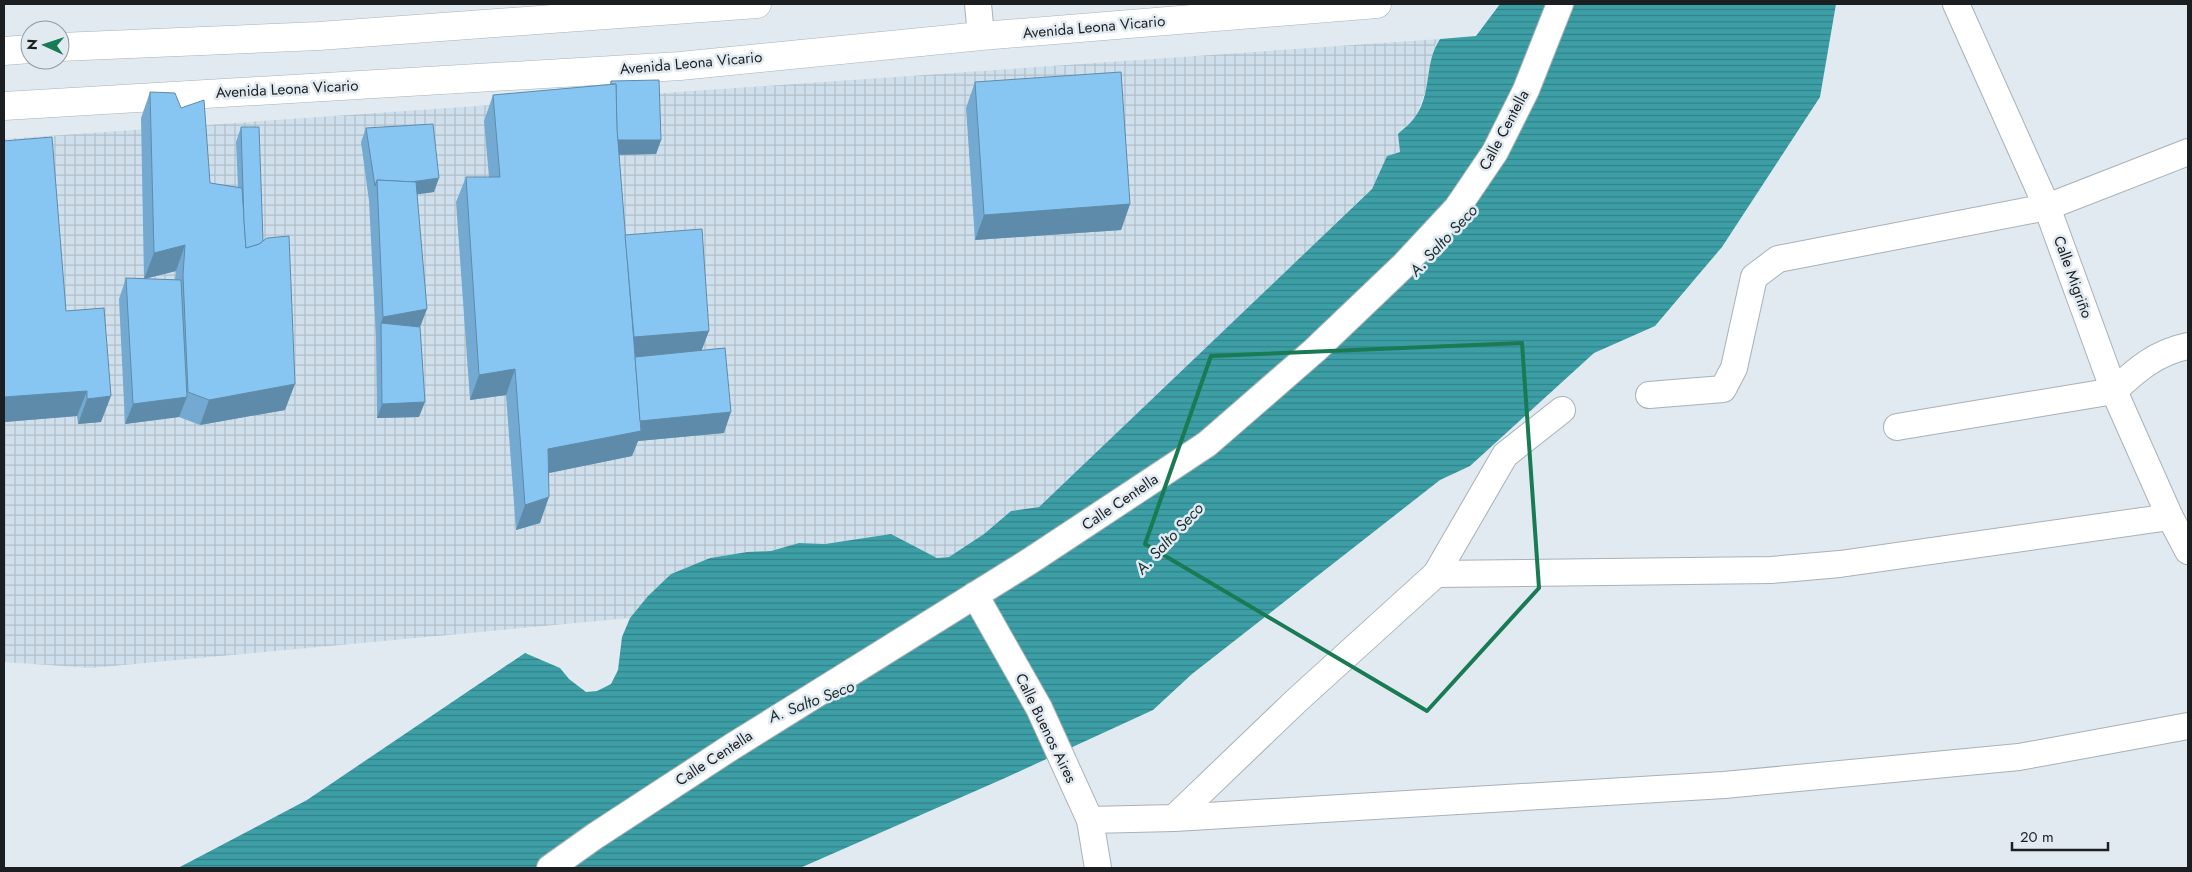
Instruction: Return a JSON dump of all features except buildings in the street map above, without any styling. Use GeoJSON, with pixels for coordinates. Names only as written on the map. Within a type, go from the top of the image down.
{"type":"FeatureCollection","features":[{"type":"Feature","properties":{"kind":"street"},"geometry":{"type":"LineString","coordinates":[[70,47],[319,36],[756,4]]}},
{"type":"Feature","properties":{"kind":"street"},"geometry":{"type":"LineString","coordinates":[[978,4],[981,36]]}},
{"type":"Feature","properties":{"kind":"street","name":"Avenida Leona Vicario"},"geometry":{"type":"LineString","coordinates":[[4,106],[680,66],[981,36],[1377,4]]}},
{"type":"Feature","properties":{"kind":"street","name":"Calle Centella"},"geometry":{"type":"LineString","coordinates":[[550,868],[595,836],[803,701],[1030,561],[1207,444],[1315,350],[1403,266],[1457,208],[1495,152],[1526,90],[1560,4]]}},
{"type":"Feature","properties":{"kind":"street","name":"Calle Migriño"},"geometry":{"type":"LineString","coordinates":[[1956,4],[2047,207],[2114,391],[2170,517],[2188,551]]}},
{"type":"Feature","properties":{"kind":"street"},"geometry":{"type":"LineString","coordinates":[[4,51],[20,50]]}},
{"type":"Feature","properties":{"kind":"street"},"geometry":{"type":"LineString","coordinates":[[1649,395],[1723,389],[1734,368],[1754,277],[1778,259],[2047,207],[2188,152]]}},
{"type":"Feature","properties":{"kind":"street"},"geometry":{"type":"LineString","coordinates":[[1897,427],[2114,391],[2140,366],[2177,348],[2188,346]]}},
{"type":"Feature","properties":{"kind":"street"},"geometry":{"type":"LineString","coordinates":[[1174,818],[1296,701],[1436,574],[1505,455],[1562,410]]}},
{"type":"Feature","properties":{"kind":"street"},"geometry":{"type":"LineString","coordinates":[[1436,574],[1771,570],[1840,564],[2170,517]]}},
{"type":"Feature","properties":{"kind":"street","name":"Calle Buenos Aires"},"geometry":{"type":"LineString","coordinates":[[975,595],[1040,708],[1090,820],[1098,868]]}},
{"type":"Feature","properties":{"kind":"street"},"geometry":{"type":"LineString","coordinates":[[1090,820],[1174,818],[1724,785],[2019,757],[2188,726]]}},
{"type":"Feature","properties":{"kind":"highlighted area"},"geometry":{"type":"Polygon","coordinates":[[[1522,343],[1539,588],[1427,711],[1145,544],[1211,356],[1522,343]]]}},
{"type":"Feature","properties":{"kind":"shaded area"},"geometry":{"type":"Polygon","coordinates":[[[1440,39],[1435,45],[1425,92],[1416,117],[1398,133],[1400,152],[1387,156],[1372,189],[1039,507],[1011,511],[984,534],[949,557],[937,558],[891,534],[825,544],[799,543],[771,551],[747,552],[710,558],[671,574],[648,596],[630,618],[91,668],[4,662],[4,139],[1440,39]]]}},
{"type":"Feature","properties":{"kind":"water","name":"A. Salto Seco"},"geometry":{"type":"Polygon","coordinates":[[[1500,4],[1836,4],[1820,97],[1722,247],[1655,326],[1594,353],[1470,466],[1440,480],[1192,674],[1153,710],[1005,778],[800,868],[178,868],[307,800],[525,653],[560,668],[569,679],[586,692],[597,691],[611,684],[618,670],[622,637],[630,618],[648,596],[671,574],[710,558],[747,552],[771,551],[799,543],[825,544],[891,534],[937,558],[949,557],[984,534],[1011,511],[1039,507],[1372,189],[1387,156],[1400,152],[1398,134],[1413,119],[1420,108],[1424,99],[1432,58],[1440,39],[1476,36],[1500,4]]]}}]}
